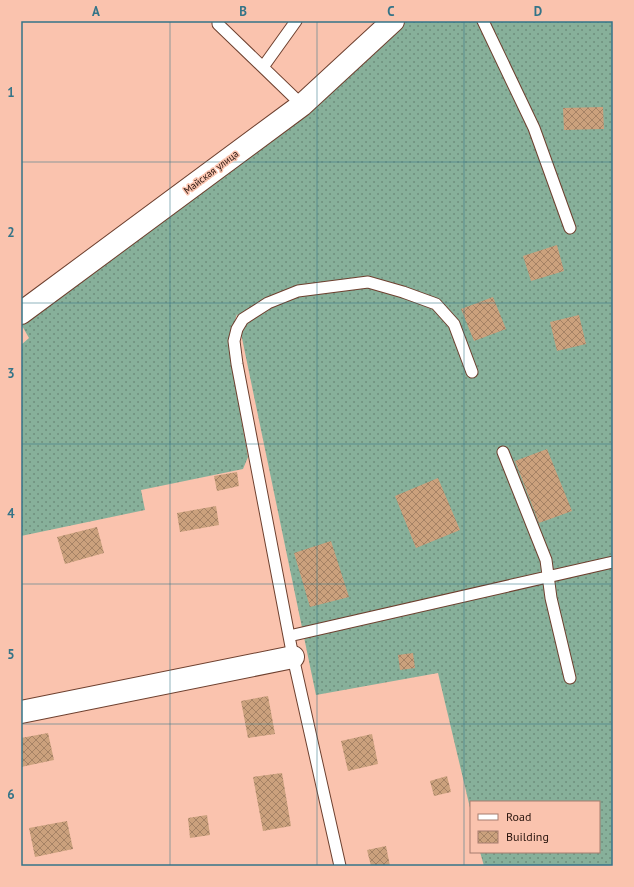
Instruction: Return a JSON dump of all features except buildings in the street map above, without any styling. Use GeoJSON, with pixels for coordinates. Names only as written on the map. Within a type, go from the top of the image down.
{"type":"FeatureCollection","features":[{"type":"Feature","properties":{"kind":"street","name":"Майская улица"},"geometry":{"type":"LineString","coordinates":[[21,313],[302,105],[393,21]]}},
{"type":"Feature","properties":{"kind":"street"},"geometry":{"type":"LineString","coordinates":[[21,712],[293,657]]}},
{"type":"Feature","properties":{"kind":"lane"},"geometry":{"type":"LineString","coordinates":[[218,21],[218,24],[302,105]]}},
{"type":"Feature","properties":{"kind":"lane"},"geometry":{"type":"LineString","coordinates":[[263,67],[296,21]]}},
{"type":"Feature","properties":{"kind":"lane"},"geometry":{"type":"LineString","coordinates":[[484,21],[534,128],[570,228]]}},
{"type":"Feature","properties":{"kind":"lane"},"geometry":{"type":"LineString","coordinates":[[340,866],[293,657],[237,364],[234,340],[237,329],[243,319],[268,303],[298,291],[368,282],[403,292],[436,304],[454,324],[472,372]]}},
{"type":"Feature","properties":{"kind":"lane"},"geometry":{"type":"LineString","coordinates":[[503,452],[546,560],[551,598],[570,678]]}},
{"type":"Feature","properties":{"kind":"lane"},"geometry":{"type":"LineString","coordinates":[[289,636],[549,578],[613,562]]}},
{"type":"Feature","properties":{"kind":"green space"},"geometry":{"type":"Polygon","coordinates":[[[403,21],[613,21],[613,866],[484,866],[480,853],[600,853],[600,801],[470,801],[470,808],[438,673],[316,695],[237,314],[229,340],[230,354],[248,457],[243,469],[141,490],[145,510],[21,536],[21,345],[29,338],[21,324],[21,321],[403,21]]]}}]}
